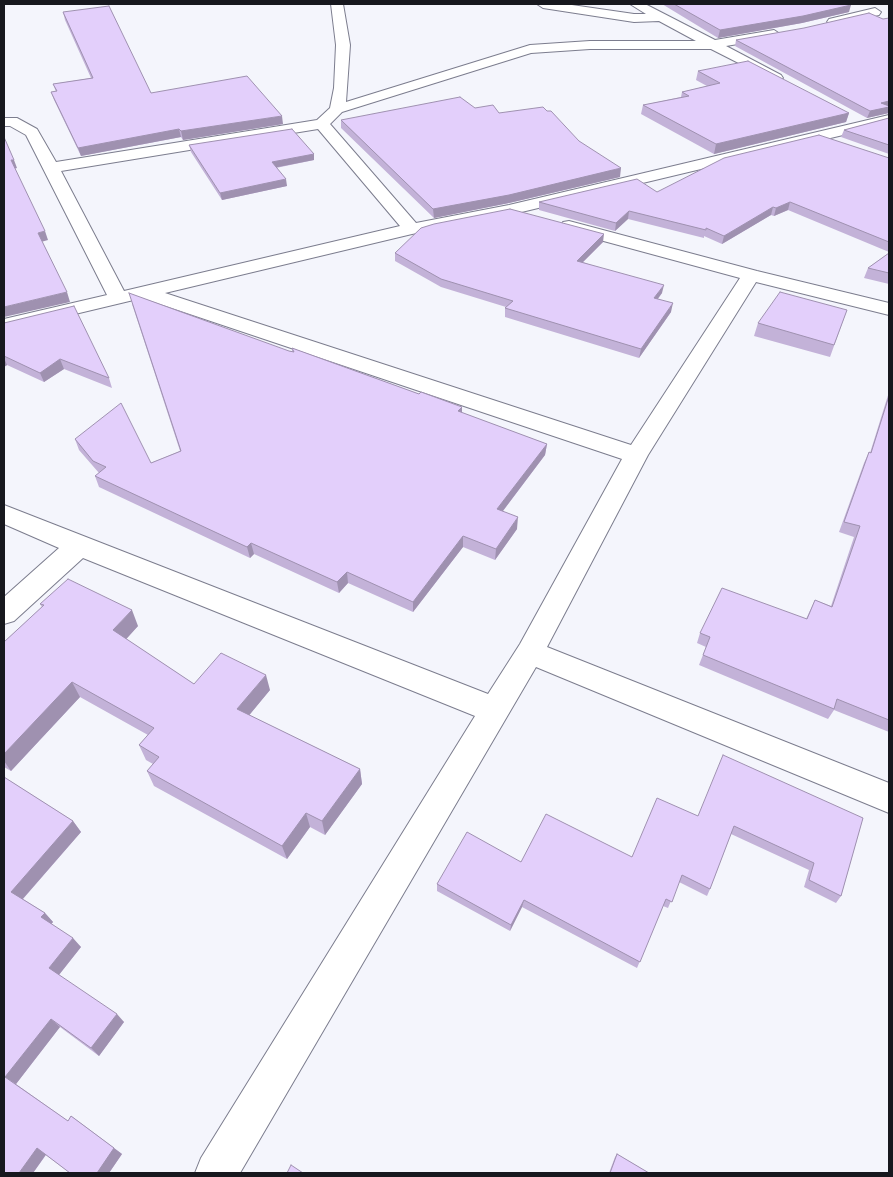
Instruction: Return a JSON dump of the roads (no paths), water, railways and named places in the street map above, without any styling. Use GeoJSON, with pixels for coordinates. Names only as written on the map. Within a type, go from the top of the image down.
{"type":"FeatureCollection","features":[{"type":"Feature","properties":{"kind":"street"},"geometry":{"type":"LineString","coordinates":[[337,4],[342,45],[341,88],[337,109]]}},
{"type":"Feature","properties":{"kind":"street"},"geometry":{"type":"LineString","coordinates":[[543,4],[634,18],[660,18]]}},
{"type":"Feature","properties":{"kind":"street"},"geometry":{"type":"LineString","coordinates":[[636,4],[788,84]]}},
{"type":"Feature","properties":{"kind":"street"},"geometry":{"type":"LineString","coordinates":[[821,25],[871,8],[889,18]]}},
{"type":"Feature","properties":{"kind":"street"},"geometry":{"type":"LineString","coordinates":[[52,168],[322,124],[337,109],[530,49],[590,45],[711,44],[784,32]]}},
{"type":"Feature","properties":{"kind":"street"},"geometry":{"type":"LineString","coordinates":[[847,115],[864,124]]}},
{"type":"Feature","properties":{"kind":"street"},"geometry":{"type":"LineString","coordinates":[[4,325],[412,229],[509,210],[889,118]]}},
{"type":"Feature","properties":{"kind":"street"},"geometry":{"type":"LineString","coordinates":[[4,122],[12,121],[32,132],[118,298]]}},
{"type":"Feature","properties":{"kind":"street"},"geometry":{"type":"LineString","coordinates":[[322,124],[412,229]]}},
{"type":"Feature","properties":{"kind":"street"},"geometry":{"type":"LineString","coordinates":[[818,136],[845,145]]}},
{"type":"Feature","properties":{"kind":"street"},"geometry":{"type":"LineString","coordinates":[[509,210],[751,275],[889,309]]}},
{"type":"Feature","properties":{"kind":"street"},"geometry":{"type":"LineString","coordinates":[[216,1173],[530,652],[636,455],[751,275]]}},
{"type":"Feature","properties":{"kind":"street"},"geometry":{"type":"LineString","coordinates":[[142,292],[636,455]]}},
{"type":"Feature","properties":{"kind":"street"},"geometry":{"type":"LineString","coordinates":[[4,514],[79,546],[494,710]]}},
{"type":"Feature","properties":{"kind":"street"},"geometry":{"type":"LineString","coordinates":[[4,613],[79,546]]}},
{"type":"Feature","properties":{"kind":"street"},"geometry":{"type":"LineString","coordinates":[[530,652],[889,798]]}}]}
